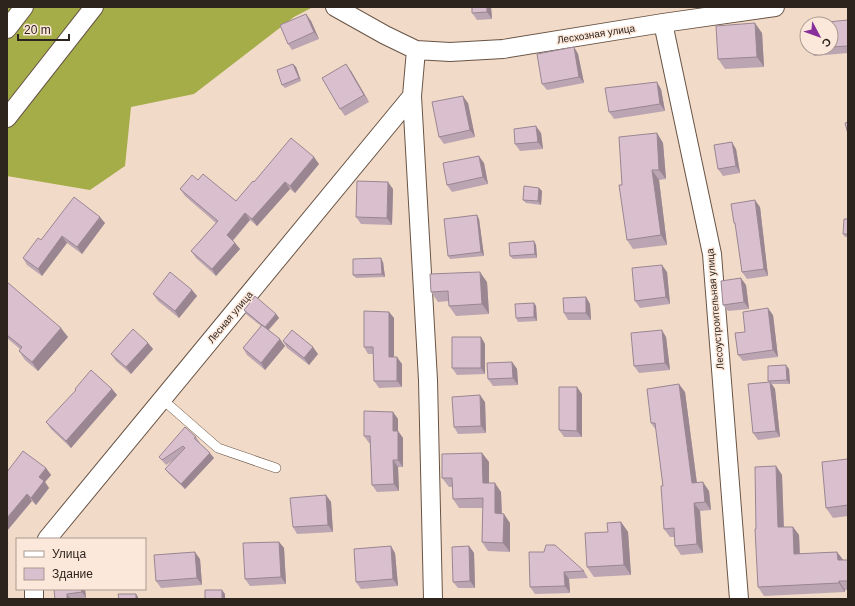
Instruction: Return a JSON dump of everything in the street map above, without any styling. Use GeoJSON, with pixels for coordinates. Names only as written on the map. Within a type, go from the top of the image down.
{"type":"FeatureCollection","features":[{"type":"Feature","properties":{"kind":"street"},"geometry":{"type":"LineString","coordinates":[[7,29],[24,7]]}},
{"type":"Feature","properties":{"kind":"street"},"geometry":{"type":"LineString","coordinates":[[7,118],[94,7]]}},
{"type":"Feature","properties":{"kind":"street"},"geometry":{"type":"LineString","coordinates":[[335,7],[385,35],[416,50],[412,96],[428,380],[433,599]]}},
{"type":"Feature","properties":{"kind":"street","name":"Лесхозная улица"},"geometry":{"type":"LineString","coordinates":[[416,50],[450,52],[503,49],[663,23],[776,7]]}},
{"type":"Feature","properties":{"kind":"street","name":"Лесоустроительная улица"},"geometry":{"type":"LineString","coordinates":[[663,23],[712,254],[739,599]]}},
{"type":"Feature","properties":{"kind":"street","name":"Лесная улица"},"geometry":{"type":"LineString","coordinates":[[48,538],[412,96]]}},
{"type":"Feature","properties":{"kind":"lane"},"geometry":{"type":"LineString","coordinates":[[162,399],[218,448],[276,468]]}},
{"type":"Feature","properties":{"kind":"green space"},"geometry":{"type":"Polygon","coordinates":[[[7,7],[313,7],[294,17],[194,94],[131,107],[125,166],[90,190],[7,176],[7,7]]]}},
{"type":"Feature","properties":{"kind":"building"},"geometry":{"type":"Polygon","coordinates":[[[472,7],[487,7],[487,12],[472,13],[472,7]]]}},
{"type":"Feature","properties":{"kind":"building"},"geometry":{"type":"Polygon","coordinates":[[[306,14],[314,32],[288,44],[280,25],[306,14]]]}},
{"type":"Feature","properties":{"kind":"building"},"geometry":{"type":"Polygon","coordinates":[[[848,20],[848,46],[839,47],[839,21],[848,20]]]}},
{"type":"Feature","properties":{"kind":"building"},"geometry":{"type":"Polygon","coordinates":[[[755,23],[757,57],[718,59],[716,26],[755,23]]]}},
{"type":"Feature","properties":{"kind":"building"},"geometry":{"type":"Polygon","coordinates":[[[574,47],[579,77],[542,84],[537,54],[574,47]]]}},
{"type":"Feature","properties":{"kind":"building"},"geometry":{"type":"Polygon","coordinates":[[[293,64],[299,78],[282,85],[277,70],[293,64]]]}},
{"type":"Feature","properties":{"kind":"building"},"geometry":{"type":"Polygon","coordinates":[[[346,64],[364,95],[340,109],[322,78],[346,64]]]}},
{"type":"Feature","properties":{"kind":"building"},"geometry":{"type":"Polygon","coordinates":[[[657,82],[660,104],[609,112],[605,88],[657,82]]]}},
{"type":"Feature","properties":{"kind":"building"},"geometry":{"type":"Polygon","coordinates":[[[463,96],[470,130],[439,137],[432,102],[463,96]]]}},
{"type":"Feature","properties":{"kind":"building"},"geometry":{"type":"Polygon","coordinates":[[[848,122],[848,134],[845,123],[848,122]]]}},
{"type":"Feature","properties":{"kind":"building"},"geometry":{"type":"Polygon","coordinates":[[[536,126],[538,142],[515,144],[514,129],[536,126]]]}},
{"type":"Feature","properties":{"kind":"building"},"geometry":{"type":"Polygon","coordinates":[[[657,133],[659,170],[652,170],[661,235],[627,240],[619,185],[622,185],[619,137],[657,133]]]}},
{"type":"Feature","properties":{"kind":"building"},"geometry":{"type":"Polygon","coordinates":[[[291,138],[314,157],[290,186],[285,182],[252,219],[245,213],[227,235],[235,243],[212,269],[191,251],[218,221],[180,189],[192,175],[198,180],[203,174],[236,201],[291,138]]]}},
{"type":"Feature","properties":{"kind":"building"},"geometry":{"type":"Polygon","coordinates":[[[732,142],[736,166],[718,169],[714,145],[732,142]]]}},
{"type":"Feature","properties":{"kind":"building"},"geometry":{"type":"Polygon","coordinates":[[[479,156],[483,177],[447,185],[443,163],[479,156]]]}},
{"type":"Feature","properties":{"kind":"building"},"geometry":{"type":"Polygon","coordinates":[[[357,181],[388,182],[387,218],[356,217],[357,181]]]}},
{"type":"Feature","properties":{"kind":"building"},"geometry":{"type":"Polygon","coordinates":[[[524,186],[539,188],[538,201],[523,200],[524,186]]]}},
{"type":"Feature","properties":{"kind":"building"},"geometry":{"type":"Polygon","coordinates":[[[74,197],[100,217],[77,247],[62,236],[38,269],[23,258],[38,238],[41,240],[74,197]]]}},
{"type":"Feature","properties":{"kind":"building"},"geometry":{"type":"Polygon","coordinates":[[[755,200],[764,269],[742,272],[731,204],[755,200]]]}},
{"type":"Feature","properties":{"kind":"building"},"geometry":{"type":"Polygon","coordinates":[[[477,215],[481,252],[448,256],[444,219],[477,215]]]}},
{"type":"Feature","properties":{"kind":"building"},"geometry":{"type":"Polygon","coordinates":[[[844,219],[848,219],[848,234],[843,234],[844,219]]]}},
{"type":"Feature","properties":{"kind":"building"},"geometry":{"type":"Polygon","coordinates":[[[534,241],[535,254],[510,256],[509,243],[534,241]]]}},
{"type":"Feature","properties":{"kind":"building"},"geometry":{"type":"Polygon","coordinates":[[[381,258],[382,274],[353,275],[353,259],[381,258]]]}},
{"type":"Feature","properties":{"kind":"building"},"geometry":{"type":"Polygon","coordinates":[[[662,265],[666,297],[635,301],[632,268],[662,265]]]}},
{"type":"Feature","properties":{"kind":"building"},"geometry":{"type":"Polygon","coordinates":[[[170,272],[192,290],[175,311],[153,294],[170,272]]]}},
{"type":"Feature","properties":{"kind":"building"},"geometry":{"type":"Polygon","coordinates":[[[480,272],[482,304],[449,306],[448,291],[431,292],[430,274],[480,272]]]}},
{"type":"Feature","properties":{"kind":"building"},"geometry":{"type":"Polygon","coordinates":[[[741,278],[744,302],[723,305],[721,281],[741,278]]]}},
{"type":"Feature","properties":{"kind":"building"},"geometry":{"type":"Polygon","coordinates":[[[7,282],[61,328],[32,362],[19,351],[22,347],[7,335],[7,282]]]}},
{"type":"Feature","properties":{"kind":"building"},"geometry":{"type":"Polygon","coordinates":[[[255,296],[276,314],[265,327],[244,310],[255,296]]]}},
{"type":"Feature","properties":{"kind":"building"},"geometry":{"type":"Polygon","coordinates":[[[586,297],[586,313],[564,313],[563,298],[586,297]]]}},
{"type":"Feature","properties":{"kind":"building"},"geometry":{"type":"Polygon","coordinates":[[[534,303],[534,317],[516,318],[515,304],[534,303]]]}},
{"type":"Feature","properties":{"kind":"building"},"geometry":{"type":"Polygon","coordinates":[[[768,308],[773,350],[738,355],[735,333],[745,332],[743,312],[768,308]]]}},
{"type":"Feature","properties":{"kind":"building"},"geometry":{"type":"Polygon","coordinates":[[[364,311],[389,312],[389,357],[397,357],[397,381],[374,381],[373,347],[364,347],[364,311]]]}},
{"type":"Feature","properties":{"kind":"building"},"geometry":{"type":"Polygon","coordinates":[[[262,325],[280,339],[261,363],[243,348],[262,325]]]}},
{"type":"Feature","properties":{"kind":"building"},"geometry":{"type":"Polygon","coordinates":[[[133,329],[148,343],[126,367],[111,354],[133,329]]]}},
{"type":"Feature","properties":{"kind":"building"},"geometry":{"type":"Polygon","coordinates":[[[292,330],[313,347],[304,358],[283,341],[292,330]]]}},
{"type":"Feature","properties":{"kind":"building"},"geometry":{"type":"Polygon","coordinates":[[[662,330],[665,363],[634,366],[631,333],[662,330]]]}},
{"type":"Feature","properties":{"kind":"building"},"geometry":{"type":"Polygon","coordinates":[[[452,337],[481,337],[481,368],[452,368],[452,337]]]}},
{"type":"Feature","properties":{"kind":"building"},"geometry":{"type":"Polygon","coordinates":[[[512,362],[513,378],[488,379],[487,363],[512,362]]]}},
{"type":"Feature","properties":{"kind":"building"},"geometry":{"type":"Polygon","coordinates":[[[786,365],[787,380],[768,381],[768,366],[786,365]]]}},
{"type":"Feature","properties":{"kind":"building"},"geometry":{"type":"Polygon","coordinates":[[[91,370],[112,389],[66,441],[46,422],[76,390],[75,389],[91,370]]]}},
{"type":"Feature","properties":{"kind":"building"},"geometry":{"type":"Polygon","coordinates":[[[770,382],[776,431],[753,433],[748,384],[770,382]]]}},
{"type":"Feature","properties":{"kind":"building"},"geometry":{"type":"Polygon","coordinates":[[[679,384],[692,483],[703,482],[705,502],[694,503],[697,544],[675,546],[674,528],[664,529],[661,486],[663,486],[655,423],[651,423],[647,389],[679,384]]]}},
{"type":"Feature","properties":{"kind":"building"},"geometry":{"type":"Polygon","coordinates":[[[559,387],[577,387],[577,431],[559,430],[559,387]]]}},
{"type":"Feature","properties":{"kind":"building"},"geometry":{"type":"Polygon","coordinates":[[[480,395],[481,426],[454,427],[452,397],[480,395]]]}},
{"type":"Feature","properties":{"kind":"building"},"geometry":{"type":"Polygon","coordinates":[[[364,411],[393,412],[393,431],[398,431],[398,460],[393,460],[394,484],[372,485],[370,436],[364,436],[364,411]]]}},
{"type":"Feature","properties":{"kind":"building"},"geometry":{"type":"Polygon","coordinates":[[[185,427],[210,453],[181,484],[165,469],[185,448],[183,446],[162,460],[159,457],[185,427]]]}},
{"type":"Feature","properties":{"kind":"building"},"geometry":{"type":"Polygon","coordinates":[[[23,451],[46,468],[39,477],[44,481],[31,498],[27,494],[7,518],[7,472],[23,451]]]}},
{"type":"Feature","properties":{"kind":"building"},"geometry":{"type":"Polygon","coordinates":[[[482,453],[483,483],[495,483],[495,513],[504,514],[503,543],[482,542],[483,498],[453,499],[452,478],[442,478],[442,454],[482,453]]]}},
{"type":"Feature","properties":{"kind":"building"},"geometry":{"type":"Polygon","coordinates":[[[848,459],[848,505],[826,508],[822,462],[848,459]]]}},
{"type":"Feature","properties":{"kind":"building"},"geometry":{"type":"Polygon","coordinates":[[[776,466],[778,527],[793,527],[794,554],[837,552],[838,560],[848,560],[848,581],[839,581],[839,583],[758,587],[755,529],[755,467],[776,466]]]}},
{"type":"Feature","properties":{"kind":"building"},"geometry":{"type":"Polygon","coordinates":[[[326,495],[328,525],[293,527],[290,498],[326,495]]]}},
{"type":"Feature","properties":{"kind":"building"},"geometry":{"type":"Polygon","coordinates":[[[621,522],[624,565],[587,567],[585,533],[608,532],[607,523],[621,522]]]}},
{"type":"Feature","properties":{"kind":"building"},"geometry":{"type":"Polygon","coordinates":[[[279,542],[281,577],[245,579],[243,543],[279,542]]]}},
{"type":"Feature","properties":{"kind":"building"},"geometry":{"type":"Polygon","coordinates":[[[546,545],[555,545],[584,571],[564,572],[565,586],[530,587],[529,552],[544,552],[546,545]]]}},
{"type":"Feature","properties":{"kind":"building"},"geometry":{"type":"Polygon","coordinates":[[[391,546],[393,579],[356,582],[354,549],[391,546]]]}},
{"type":"Feature","properties":{"kind":"building"},"geometry":{"type":"Polygon","coordinates":[[[469,546],[470,581],[453,582],[452,547],[469,546]]]}},
{"type":"Feature","properties":{"kind":"building"},"geometry":{"type":"Polygon","coordinates":[[[195,552],[197,578],[156,581],[154,555],[195,552]]]}},
{"type":"Feature","properties":{"kind":"building"},"geometry":{"type":"Polygon","coordinates":[[[54,590],[81,590],[82,592],[67,594],[67,599],[55,599],[54,590]]]}},
{"type":"Feature","properties":{"kind":"building"},"geometry":{"type":"Polygon","coordinates":[[[205,590],[222,590],[222,599],[205,599],[205,590]]]}},
{"type":"Feature","properties":{"kind":"building"},"geometry":{"type":"Polygon","coordinates":[[[118,594],[136,594],[136,599],[119,599],[118,594]]]}}]}
